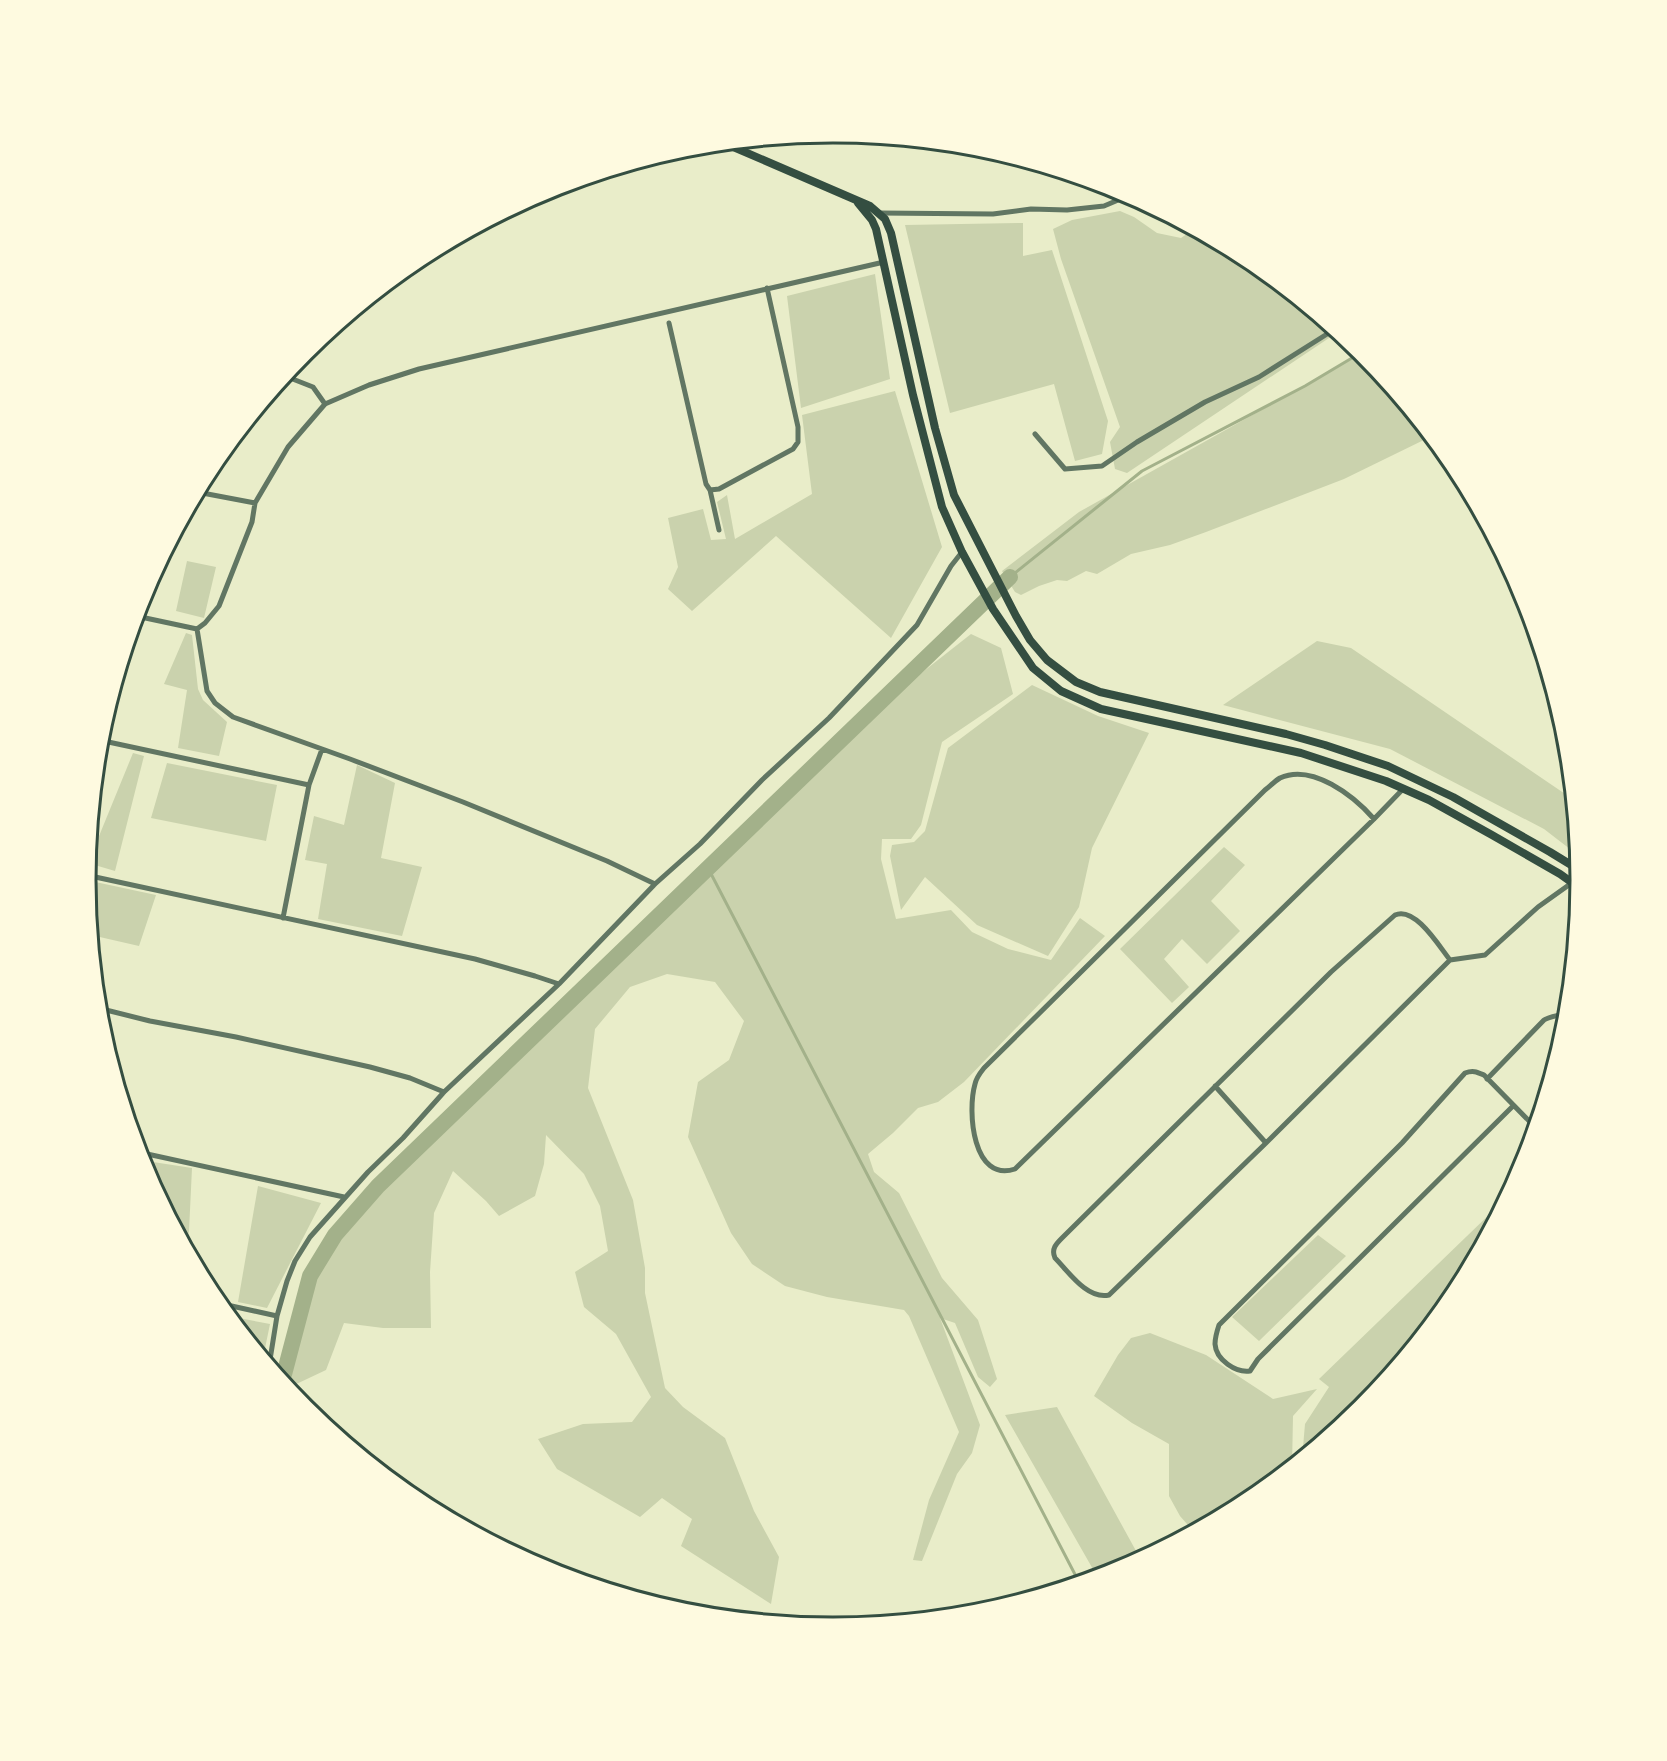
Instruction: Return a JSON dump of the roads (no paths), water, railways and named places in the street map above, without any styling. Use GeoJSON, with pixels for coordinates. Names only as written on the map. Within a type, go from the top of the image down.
{"type":"FeatureCollection","features":[{"type":"Feature","properties":{"kind":"main road"},"geometry":{"type":"LineString","coordinates":[[738,149],[870,206],[887,223],[947,473],[961,510],[1030,640],[1056,668],[1076,682],[1115,696],[1286,734],[1368,758],[1453,797],[1570,864]]}},
{"type":"Feature","properties":{"kind":"main road"},"geometry":{"type":"LineString","coordinates":[[855,200],[874,224],[942,507],[962,552],[993,609],[1033,668],[1061,691],[1101,709],[1301,753],[1370,774],[1404,788],[1571,881]]}},
{"type":"Feature","properties":{"kind":"street"},"geometry":{"type":"LineString","coordinates":[[879,213],[993,214],[1031,209],[1067,210],[1104,206],[1118,200]]}},
{"type":"Feature","properties":{"kind":"street"},"geometry":{"type":"LineString","coordinates":[[145,618],[197,629],[205,623],[219,606],[252,522],[255,503],[288,447],[325,404],[369,384],[419,369],[884,262]]}},
{"type":"Feature","properties":{"kind":"street"},"geometry":{"type":"LineString","coordinates":[[710,490],[718,489],[793,449],[798,442],[798,427],[767,288]]}},
{"type":"Feature","properties":{"kind":"street"},"geometry":{"type":"LineString","coordinates":[[669,324],[719,530]]}},
{"type":"Feature","properties":{"kind":"street"},"geometry":{"type":"LineString","coordinates":[[1035,434],[1065,469],[1102,466],[1137,441],[1205,402],[1259,377],[1329,334]]}},
{"type":"Feature","properties":{"kind":"street"},"geometry":{"type":"LineString","coordinates":[[293,379],[313,387],[325,404]]}},
{"type":"Feature","properties":{"kind":"street"},"geometry":{"type":"LineString","coordinates":[[206,494],[255,503]]}},
{"type":"Feature","properties":{"kind":"street"},"geometry":{"type":"LineString","coordinates":[[271,1357],[277,1316],[287,1281],[299,1254],[310,1237],[344,1197],[403,1138],[444,1092],[559,984],[655,884],[700,844],[762,780],[829,718],[917,626],[951,566],[962,552]]}},
{"type":"Feature","properties":{"kind":"street"},"geometry":{"type":"LineString","coordinates":[[197,629],[207,691],[222,710],[233,717],[537,832],[655,884]]}},
{"type":"Feature","properties":{"kind":"street"},"geometry":{"type":"LineString","coordinates":[[109,742],[309,785]]}},
{"type":"Feature","properties":{"kind":"street"},"geometry":{"type":"LineString","coordinates":[[283,918],[309,785],[322,749]]}},
{"type":"Feature","properties":{"kind":"street"},"geometry":{"type":"LineString","coordinates":[[1374,819],[1361,804],[1335,785],[1307,775],[1296,774],[1279,779],[1265,790],[977,1076],[973,1095],[973,1136],[979,1150],[994,1170],[1005,1173],[1015,1169],[1374,819],[1404,788]]}},
{"type":"Feature","properties":{"kind":"street"},"geometry":{"type":"LineString","coordinates":[[96,877],[476,959],[559,984]]}},
{"type":"Feature","properties":{"kind":"street"},"geometry":{"type":"LineString","coordinates":[[1450,960],[1419,922],[1406,913],[1395,915],[1331,972],[1055,1245],[1054,1258],[1089,1291],[1101,1297],[1109,1295],[1450,960],[1485,955],[1538,907],[1571,884]]}},
{"type":"Feature","properties":{"kind":"street"},"geometry":{"type":"LineString","coordinates":[[108,1010],[370,1067],[410,1078],[444,1092]]}},
{"type":"Feature","properties":{"kind":"street"},"geometry":{"type":"LineString","coordinates":[[1487,1078],[1544,1020],[1559,1014]]}},
{"type":"Feature","properties":{"kind":"street"},"geometry":{"type":"LineString","coordinates":[[1513,1106],[1258,1359],[1250,1371],[1237,1370],[1222,1358],[1215,1345],[1219,1325],[1402,1143],[1466,1073],[1478,1072],[1487,1078],[1530,1123]]}},
{"type":"Feature","properties":{"kind":"street"},"geometry":{"type":"LineString","coordinates":[[1215,1086],[1266,1143]]}},
{"type":"Feature","properties":{"kind":"street"},"geometry":{"type":"LineString","coordinates":[[149,1154],[344,1197]]}},
{"type":"Feature","properties":{"kind":"street"},"geometry":{"type":"LineString","coordinates":[[231,1306],[277,1316]]}},
{"type":"Feature","properties":{"kind":"waterway"},"geometry":{"type":"LineString","coordinates":[[1010,577],[1142,471],[1305,386],[1353,357]]}},
{"type":"Feature","properties":{"kind":"waterway"},"geometry":{"type":"LineString","coordinates":[[284,1373],[310,1276],[335,1235],[378,1186],[1010,577]]}},
{"type":"Feature","properties":{"kind":"waterway"},"geometry":{"type":"LineString","coordinates":[[708,868],[1076,1577]]}}]}
